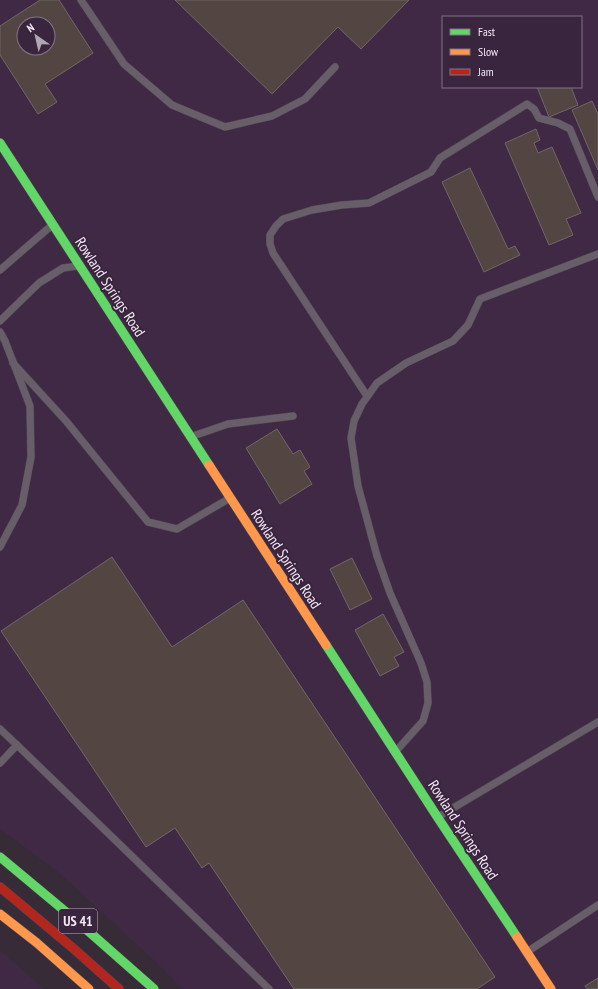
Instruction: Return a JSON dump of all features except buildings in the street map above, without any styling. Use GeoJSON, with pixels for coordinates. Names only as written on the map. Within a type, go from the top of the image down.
{"type":"FeatureCollection","features":[{"type":"Feature","properties":{"kind":"street","name":"Rowland Springs Road"},"geometry":{"type":"LineString","coordinates":[[0,143],[550,989]]}},
{"type":"Feature","properties":{"kind":"street","name":"US 41"},"geometry":{"type":"LineString","coordinates":[[0,857],[88,930],[154,989]]}},
{"type":"Feature","properties":{"kind":"street"},"geometry":{"type":"LineString","coordinates":[[0,887],[119,989]]}},
{"type":"Feature","properties":{"kind":"street","name":"US 41"},"geometry":{"type":"LineString","coordinates":[[0,914],[89,989]]}},
{"type":"Feature","properties":{"kind":"lane"},"geometry":{"type":"LineString","coordinates":[[81,0],[124,64],[172,105],[225,128],[272,116],[305,99],[335,67]]}},
{"type":"Feature","properties":{"kind":"lane"},"geometry":{"type":"LineString","coordinates":[[367,396],[273,253],[270,244],[270,235],[283,219],[312,210],[342,205],[370,203],[431,172],[440,158],[527,104],[534,109],[539,118],[558,123],[570,129],[598,197]]}},
{"type":"Feature","properties":{"kind":"lane"},"geometry":{"type":"LineString","coordinates":[[0,270],[53,224]]}},
{"type":"Feature","properties":{"kind":"lane"},"geometry":{"type":"LineString","coordinates":[[395,752],[423,721],[428,703],[426,682],[421,663],[390,593],[377,556],[358,486],[351,438],[354,421],[362,404],[377,383],[406,363],[453,341],[468,325],[480,299],[598,254]]}},
{"type":"Feature","properties":{"kind":"lane"},"geometry":{"type":"LineString","coordinates":[[0,321],[39,283],[63,268],[79,265]]}},
{"type":"Feature","properties":{"kind":"lane"},"geometry":{"type":"LineString","coordinates":[[0,332],[30,406],[31,457],[22,505],[0,547]]}},
{"type":"Feature","properties":{"kind":"lane"},"geometry":{"type":"LineString","coordinates":[[13,362],[66,421],[148,522],[177,529],[230,497]]}},
{"type":"Feature","properties":{"kind":"lane"},"geometry":{"type":"LineString","coordinates":[[191,437],[228,424],[293,416]]}},
{"type":"Feature","properties":{"kind":"lane"},"geometry":{"type":"LineString","coordinates":[[438,818],[598,722]]}},
{"type":"Feature","properties":{"kind":"lane"},"geometry":{"type":"LineString","coordinates":[[0,729],[269,989]]}},
{"type":"Feature","properties":{"kind":"lane"},"geometry":{"type":"LineString","coordinates":[[0,763],[17,745]]}},
{"type":"Feature","properties":{"kind":"lane"},"geometry":{"type":"LineString","coordinates":[[527,952],[598,904]]}},
{"type":"Feature","properties":{"kind":"shaded area"},"geometry":{"type":"Polygon","coordinates":[[[0,0],[598,0],[598,989],[183,989],[57,871],[0,829],[0,0]]]}},
{"type":"Feature","properties":{"kind":"shaded area"},"geometry":{"type":"Polygon","coordinates":[[[0,950],[44,989],[0,989],[0,950]]]}},
{"type":"Feature","properties":{"kind":"traffic: fast"},"geometry":{"type":"LineString","coordinates":[[0,143],[209,465]]}},
{"type":"Feature","properties":{"kind":"traffic: fast"},"geometry":{"type":"LineString","coordinates":[[326,645],[517,937]]}},
{"type":"Feature","properties":{"kind":"traffic: fast"},"geometry":{"type":"LineString","coordinates":[[0,857],[78,922],[154,989]]}},
{"type":"Feature","properties":{"kind":"traffic: slow"},"geometry":{"type":"LineString","coordinates":[[209,465],[326,645]]}},
{"type":"Feature","properties":{"kind":"traffic: slow"},"geometry":{"type":"LineString","coordinates":[[0,914],[37,943],[89,989]]}},
{"type":"Feature","properties":{"kind":"traffic: slow"},"geometry":{"type":"LineString","coordinates":[[517,937],[551,989]]}},
{"type":"Feature","properties":{"kind":"traffic: jam"},"geometry":{"type":"LineString","coordinates":[[0,887],[119,989]]}}]}
